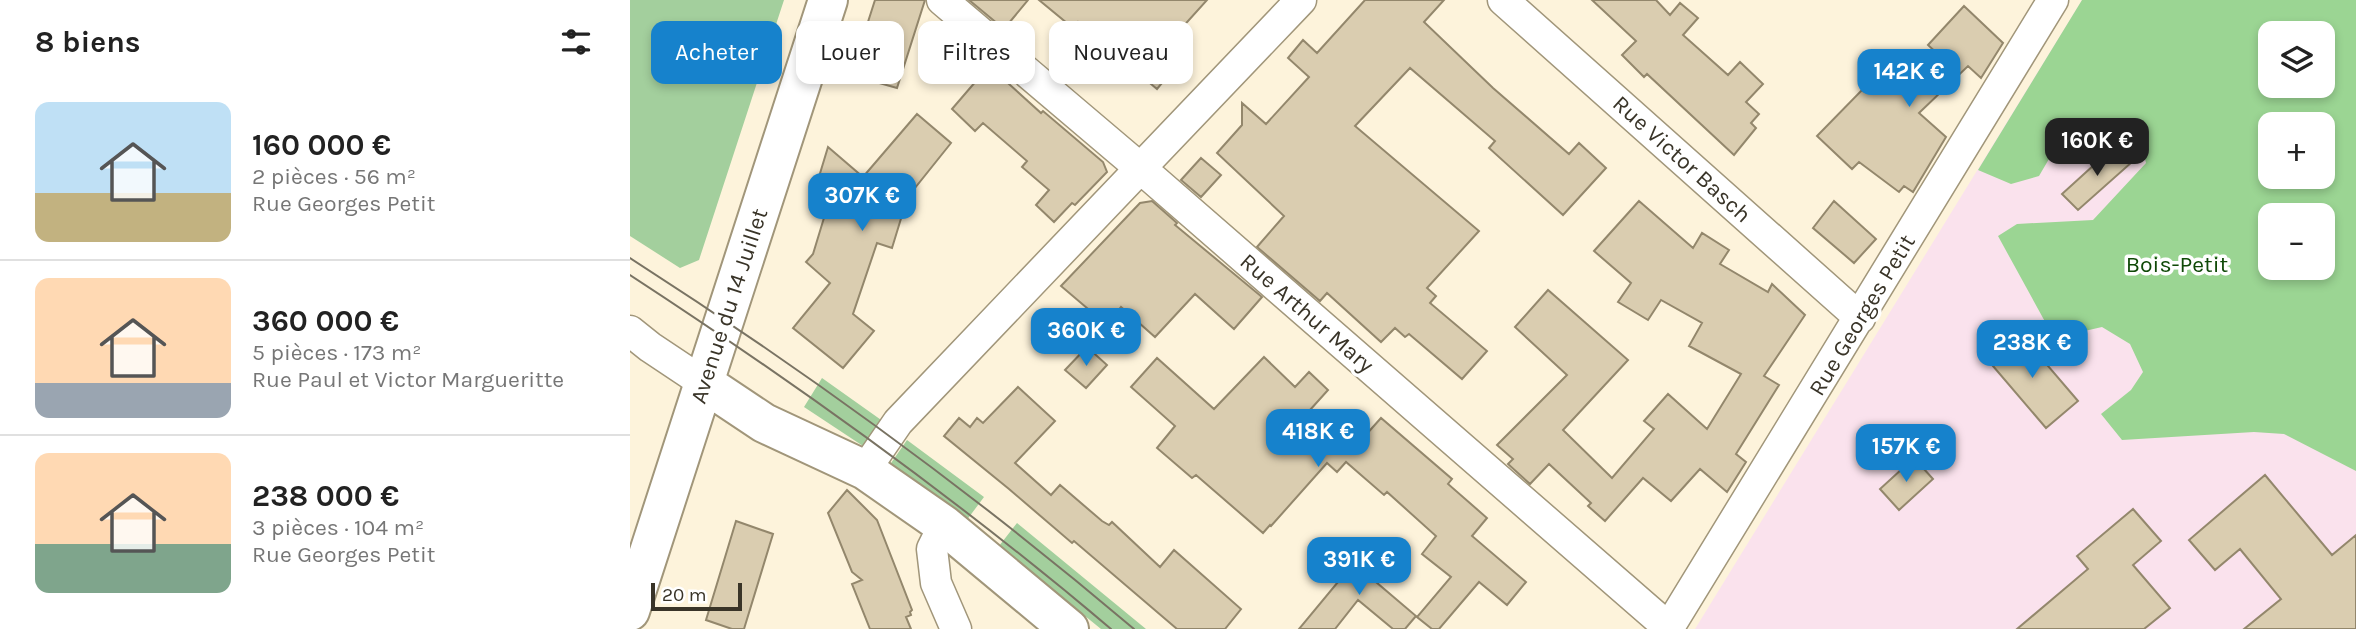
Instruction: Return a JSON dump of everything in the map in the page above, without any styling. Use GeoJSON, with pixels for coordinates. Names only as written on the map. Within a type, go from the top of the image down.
{"type":"FeatureCollection","features":[{"type":"Feature","properties":{"kind":"main road","name":"Avenue du 14 Juillet"},"geometry":{"type":"LineString","coordinates":[[630,611],[828,0]]}},
{"type":"Feature","properties":{"kind":"main road"},"geometry":{"type":"LineString","coordinates":[[704,383],[764,423],[865,470],[944,525],[1069,629]]}},
{"type":"Feature","properties":{"kind":"street","name":"Rue Arthur Mary"},"geometry":{"type":"LineString","coordinates":[[942,0],[1142,169],[1669,629]]}},
{"type":"Feature","properties":{"kind":"street"},"geometry":{"type":"LineString","coordinates":[[865,470],[904,416],[1301,0]]}},
{"type":"Feature","properties":{"kind":"street","name":"Rue Victor Basch"},"geometry":{"type":"LineString","coordinates":[[1503,0],[1860,318]]}},
{"type":"Feature","properties":{"kind":"street","name":"Rue Georges Petit"},"geometry":{"type":"LineString","coordinates":[[1669,629],[1860,318],[2039,6]]}},
{"type":"Feature","properties":{"kind":"street"},"geometry":{"type":"LineString","coordinates":[[630,331],[704,383]]}},
{"type":"Feature","properties":{"kind":"street"},"geometry":{"type":"LineString","coordinates":[[944,525],[932,549],[936,583],[956,629]]}},
{"type":"Feature","properties":{"kind":"shaded area"},"geometry":{"type":"Polygon","coordinates":[[[2082,0],[2356,0],[2356,629],[1695,629],[2082,0]]]}},
{"type":"Feature","properties":{"kind":"green space"},"geometry":{"type":"Polygon","coordinates":[[[630,0],[784,0],[777,21],[651,21],[651,84],[757,84],[699,260],[680,268],[630,236],[630,0]]]}},
{"type":"Feature","properties":{"kind":"green space","name":"Bois-Petit"},"geometry":{"type":"Polygon","coordinates":[[[2082,0],[2356,0],[2356,471],[2284,434],[2254,432],[2122,440],[2101,414],[2131,390],[2143,372],[2130,344],[2102,327],[2054,338],[1998,236],[2017,224],[2093,220],[2146,163],[2139,135],[2073,118],[2039,176],[2011,184],[1978,170],[2082,0]]]}},
{"type":"Feature","properties":{"kind":"green space"},"geometry":{"type":"Polygon","coordinates":[[[822,378],[884,422],[866,448],[804,407],[822,378]]]}},
{"type":"Feature","properties":{"kind":"green space"},"geometry":{"type":"Polygon","coordinates":[[[907,440],[984,497],[966,521],[889,466],[907,440]]]}},
{"type":"Feature","properties":{"kind":"green space"},"geometry":{"type":"Polygon","coordinates":[[[1017,523],[1146,629],[1101,629],[999,546],[1017,523]]]}},
{"type":"Feature","properties":{"kind":"building"},"geometry":{"type":"Polygon","coordinates":[[[875,0],[925,0],[904,66],[904,21],[868,21],[875,0]]]}},
{"type":"Feature","properties":{"kind":"building"},"geometry":{"type":"Polygon","coordinates":[[[969,0],[1028,0],[1011,21],[994,21],[969,0]]]}},
{"type":"Feature","properties":{"kind":"building"},"geometry":{"type":"Polygon","coordinates":[[[1039,0],[1207,0],[1188,21],[1064,21],[1039,0]]]}},
{"type":"Feature","properties":{"kind":"building"},"geometry":{"type":"Polygon","coordinates":[[[1365,0],[1444,0],[1424,22],[1493,88],[1569,154],[1579,143],[1606,168],[1563,215],[1489,148],[1495,141],[1410,68],[1355,126],[1479,231],[1427,288],[1436,296],[1430,303],[1487,351],[1462,379],[1409,334],[1405,337],[1395,328],[1381,342],[1327,293],[1320,301],[1257,247],[1284,216],[1217,153],[1242,125],[1242,103],[1266,124],[1309,77],[1288,58],[1303,40],[1317,53],[1365,0]]]}},
{"type":"Feature","properties":{"kind":"building"},"geometry":{"type":"Polygon","coordinates":[[[1592,0],[1656,0],[1670,15],[1680,3],[1698,18],[1683,35],[1728,75],[1740,62],[1763,84],[1746,102],[1759,114],[1751,123],[1756,128],[1734,155],[1647,74],[1644,77],[1622,55],[1636,41],[1592,0]]]}},
{"type":"Feature","properties":{"kind":"building"},"geometry":{"type":"Polygon","coordinates":[[[1964,6],[2003,43],[1981,78],[1968,66],[1919,113],[1946,137],[1913,192],[1904,186],[1899,192],[1859,162],[1852,169],[1817,136],[1862,90],[1865,92],[1881,75],[1905,96],[1940,56],[1928,45],[1964,6]]]}},
{"type":"Feature","properties":{"kind":"building"},"geometry":{"type":"Polygon","coordinates":[[[883,84],[898,84],[897,88],[883,84]]]}},
{"type":"Feature","properties":{"kind":"building"},"geometry":{"type":"Polygon","coordinates":[[[974,84],[1009,84],[1103,162],[1107,172],[1054,222],[1036,205],[1049,190],[1022,167],[1027,161],[983,123],[975,131],[952,109],[974,84]]]}},
{"type":"Feature","properties":{"kind":"building"},"geometry":{"type":"Polygon","coordinates":[[[917,114],[951,143],[899,208],[903,212],[892,248],[877,243],[853,314],[874,331],[843,368],[793,328],[830,283],[806,262],[813,254],[834,185],[818,180],[828,147],[863,177],[917,114]]]}},
{"type":"Feature","properties":{"kind":"building"},"geometry":{"type":"Polygon","coordinates":[[[2116,145],[2132,162],[2078,210],[2062,194],[2116,145]]]}},
{"type":"Feature","properties":{"kind":"building"},"geometry":{"type":"Polygon","coordinates":[[[1201,158],[1221,175],[1201,197],[1181,180],[1201,158]]]}},
{"type":"Feature","properties":{"kind":"building"},"geometry":{"type":"Polygon","coordinates":[[[1152,201],[1177,223],[1175,225],[1262,297],[1234,329],[1195,294],[1155,337],[1121,307],[1107,325],[1061,286],[1140,203],[1152,201]]]}},
{"type":"Feature","properties":{"kind":"building"},"geometry":{"type":"Polygon","coordinates":[[[1639,201],[1693,248],[1702,233],[1729,250],[1720,264],[1768,292],[1772,284],[1805,315],[1764,376],[1779,385],[1736,454],[1746,462],[1727,492],[1700,469],[1671,501],[1643,478],[1605,521],[1588,506],[1591,503],[1549,464],[1530,484],[1508,464],[1513,459],[1497,445],[1567,375],[1515,327],[1548,290],[1628,360],[1563,430],[1612,478],[1654,429],[1644,421],[1668,394],[1707,429],[1741,374],[1689,346],[1702,323],[1661,300],[1648,320],[1618,302],[1631,283],[1594,251],[1639,201]]]}},
{"type":"Feature","properties":{"kind":"building"},"geometry":{"type":"Polygon","coordinates":[[[1834,201],[1876,239],[1854,263],[1813,228],[1834,201]]]}},
{"type":"Feature","properties":{"kind":"building"},"geometry":{"type":"Polygon","coordinates":[[[2019,332],[2078,401],[2046,428],[1987,359],[2019,332]]]}},
{"type":"Feature","properties":{"kind":"building"},"geometry":{"type":"Polygon","coordinates":[[[1087,347],[1107,365],[1086,388],[1065,370],[1087,347]]]}},
{"type":"Feature","properties":{"kind":"building"},"geometry":{"type":"Polygon","coordinates":[[[1264,357],[1295,387],[1309,372],[1328,390],[1310,410],[1355,447],[1381,418],[1452,479],[1448,484],[1487,518],[1472,536],[1526,582],[1507,605],[1479,582],[1439,629],[1432,629],[1417,617],[1451,577],[1422,554],[1436,536],[1387,492],[1384,495],[1346,462],[1337,472],[1327,463],[1263,533],[1196,475],[1192,478],[1157,448],[1175,426],[1131,387],[1157,358],[1214,409],[1264,357]]]}},
{"type":"Feature","properties":{"kind":"building"},"geometry":{"type":"Polygon","coordinates":[[[1018,387],[1055,421],[1015,463],[1051,495],[1060,485],[1102,521],[1109,525],[1112,522],[1160,567],[1174,550],[1241,609],[1225,629],[1177,629],[944,436],[959,418],[970,427],[977,418],[983,423],[1018,387]]]}},
{"type":"Feature","properties":{"kind":"building"},"geometry":{"type":"Polygon","coordinates":[[[1914,458],[1933,479],[1899,510],[1880,489],[1914,458]]]}},
{"type":"Feature","properties":{"kind":"building"},"geometry":{"type":"Polygon","coordinates":[[[2265,475],[2332,555],[2356,535],[2356,629],[2244,629],[2281,599],[2240,549],[2215,570],[2189,540],[2265,475]]]}},
{"type":"Feature","properties":{"kind":"building"},"geometry":{"type":"Polygon","coordinates":[[[847,490],[877,520],[912,610],[911,615],[906,617],[911,629],[870,629],[852,584],[862,580],[852,572],[828,513],[847,490]]]}},
{"type":"Feature","properties":{"kind":"building"},"geometry":{"type":"Polygon","coordinates":[[[2133,509],[2161,541],[2133,565],[2170,608],[2144,629],[2017,629],[2088,569],[2077,556],[2133,509]]]}},
{"type":"Feature","properties":{"kind":"building"},"geometry":{"type":"Polygon","coordinates":[[[736,521],[773,534],[744,629],[732,629],[706,620],[736,521]]]}},
{"type":"Feature","properties":{"kind":"building"},"geometry":{"type":"Polygon","coordinates":[[[1362,548],[1386,569],[1376,582],[1416,616],[1405,629],[1393,629],[1358,600],[1335,629],[1299,629],[1338,582],[1335,579],[1362,548]]]}},
{"type":"Feature","properties":{"kind":"tram line"},"geometry":{"type":"LineString","coordinates":[[630,258],[761,345],[888,435],[1013,530],[1134,629]]}},
{"type":"Feature","properties":{"kind":"tram line"},"geometry":{"type":"LineString","coordinates":[[630,275],[876,444],[1054,581],[1111,629]]}}]}
